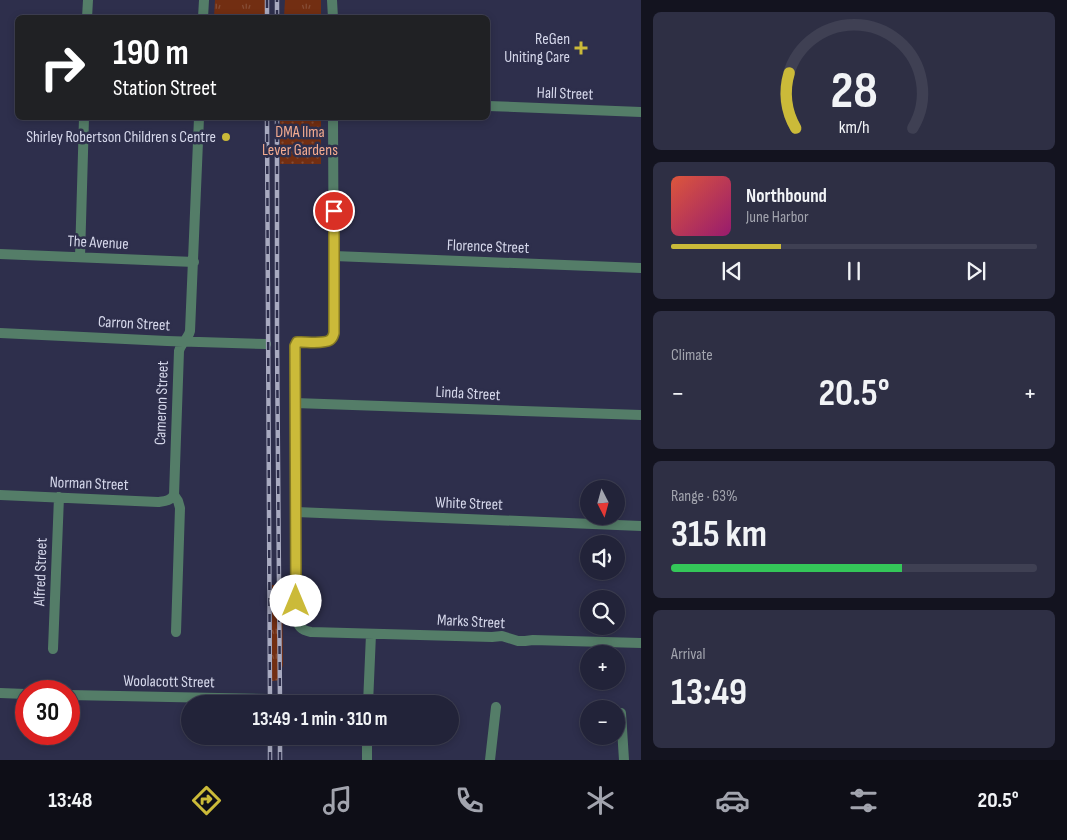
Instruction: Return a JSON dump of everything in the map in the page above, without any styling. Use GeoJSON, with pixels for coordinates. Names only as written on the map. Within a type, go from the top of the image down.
{"type":"FeatureCollection","features":[{"type":"Feature","properties":{"kind":"street"},"geometry":{"type":"LineString","coordinates":[[88,0],[88,15]]}},
{"type":"Feature","properties":{"kind":"street"},"geometry":{"type":"LineString","coordinates":[[203,15],[204,0]]}},
{"type":"Feature","properties":{"kind":"street"},"geometry":{"type":"LineString","coordinates":[[332,0],[332,15]]}},
{"type":"Feature","properties":{"kind":"street","name":"Hall Street"},"geometry":{"type":"LineString","coordinates":[[490,106],[641,112]]}},
{"type":"Feature","properties":{"kind":"street"},"geometry":{"type":"LineString","coordinates":[[80,257],[84,120]]}},
{"type":"Feature","properties":{"kind":"street","name":"Cameron Street"},"geometry":{"type":"LineString","coordinates":[[176,632],[180,508],[174,495],[179,351],[189,336],[190,331],[199,120]]}},
{"type":"Feature","properties":{"kind":"street"},"geometry":{"type":"LineString","coordinates":[[296,512],[295,344],[301,342],[323,342],[330,340],[334,333],[333,120]]}},
{"type":"Feature","properties":{"kind":"street","name":"The Avenue"},"geometry":{"type":"LineString","coordinates":[[0,254],[194,262]]}},
{"type":"Feature","properties":{"kind":"street","name":"Florence Street"},"geometry":{"type":"LineString","coordinates":[[334,256],[641,268]]}},
{"type":"Feature","properties":{"kind":"street","name":"Carron Street"},"geometry":{"type":"LineString","coordinates":[[0,333],[266,344]]}},
{"type":"Feature","properties":{"kind":"street","name":"Linda Street"},"geometry":{"type":"LineString","coordinates":[[295,403],[641,415]]}},
{"type":"Feature","properties":{"kind":"street","name":"Norman Street"},"geometry":{"type":"LineString","coordinates":[[0,495],[158,502],[168,501],[174,495]]}},
{"type":"Feature","properties":{"kind":"street","name":"Alfred Street"},"geometry":{"type":"LineString","coordinates":[[53,649],[59,497]]}},
{"type":"Feature","properties":{"kind":"street","name":"White Street"},"geometry":{"type":"LineString","coordinates":[[296,512],[641,526]]}},
{"type":"Feature","properties":{"kind":"street","name":"Marks Street"},"geometry":{"type":"LineString","coordinates":[[296,512],[296,616],[302,629],[311,632],[498,636],[518,641],[641,643]]}},
{"type":"Feature","properties":{"kind":"street"},"geometry":{"type":"LineString","coordinates":[[368,695],[371,634]]}},
{"type":"Feature","properties":{"kind":"street"},"geometry":{"type":"LineString","coordinates":[[0,693],[15,694]]}},
{"type":"Feature","properties":{"kind":"street","name":"Woolacott Street"},"geometry":{"type":"LineString","coordinates":[[80,695],[181,697]]}},
{"type":"Feature","properties":{"kind":"street"},"geometry":{"type":"LineString","coordinates":[[490,760],[496,707]]}},
{"type":"Feature","properties":{"kind":"street"},"geometry":{"type":"LineString","coordinates":[[367,745],[367,760]]}},
{"type":"Feature","properties":{"kind":"street"},"geometry":{"type":"LineString","coordinates":[[623,745],[624,760]]}},
{"type":"Feature","properties":{"kind":"green space"},"geometry":{"type":"Polygon","coordinates":[[[215,0],[268,0],[268,15],[214,15],[215,0]]]}},
{"type":"Feature","properties":{"kind":"green space"},"geometry":{"type":"Polygon","coordinates":[[[285,0],[321,0],[321,15],[284,15],[285,0]]]}},
{"type":"Feature","properties":{"kind":"green space","name":"DMA Ilma Lever Gardens"},"geometry":{"type":"Polygon","coordinates":[[[280,120],[321,120],[321,164],[280,164],[280,120]]]}},
{"type":"Feature","properties":{"kind":"green space"},"geometry":{"type":"Polygon","coordinates":[[[272,585],[282,585],[283,665],[281,680],[272,681],[272,585]]]}},
{"type":"Feature","properties":{"kind":"railway"},"geometry":{"type":"LineString","coordinates":[[267,0],[267,15]]}},
{"type":"Feature","properties":{"kind":"railway"},"geometry":{"type":"LineString","coordinates":[[277,0],[277,15]]}},
{"type":"Feature","properties":{"kind":"railway"},"geometry":{"type":"LineString","coordinates":[[267,120],[270,695]]}},
{"type":"Feature","properties":{"kind":"railway"},"geometry":{"type":"LineString","coordinates":[[277,120],[280,695]]}},
{"type":"Feature","properties":{"kind":"railway"},"geometry":{"type":"LineString","coordinates":[[270,745],[270,760]]}},
{"type":"Feature","properties":{"kind":"railway"},"geometry":{"type":"LineString","coordinates":[[280,745],[280,760]]}},
{"type":"Feature","properties":{"kind":"place","name":"ReGen Uniting Care"},"geometry":{"type":"Point","coordinates":[581,48]}},
{"type":"Feature","properties":{"kind":"place","name":"Shirley Robertson Children s Centre"},"geometry":{"type":"Point","coordinates":[226,137]}},
{"type":"Feature","properties":{"kind":"route"},"geometry":{"type":"LineString","coordinates":[[296,601],[295,344],[297,342],[323,342],[330,340],[334,333],[334,211]]}}]}
